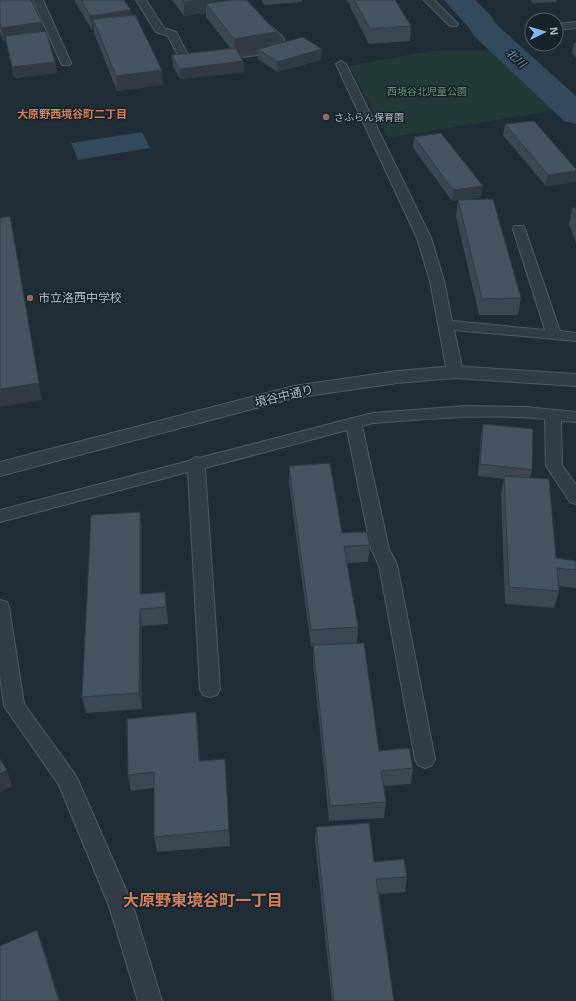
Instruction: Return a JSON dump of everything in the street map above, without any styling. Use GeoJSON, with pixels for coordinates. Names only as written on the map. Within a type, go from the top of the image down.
{"type":"FeatureCollection","features":[{"type":"Feature","properties":{"kind":"street","name":"境谷中通り"},"geometry":{"type":"LineString","coordinates":[[0,469],[294,392],[397,377],[455,372],[576,380]]}},
{"type":"Feature","properties":{"kind":"lane"},"geometry":{"type":"LineString","coordinates":[[38,0],[66,63]]}},
{"type":"Feature","properties":{"kind":"lane"},"geometry":{"type":"LineString","coordinates":[[141,0],[160,30],[172,34],[186,61],[275,50],[281,46],[279,39],[254,17]]}},
{"type":"Feature","properties":{"kind":"lane"},"geometry":{"type":"LineString","coordinates":[[429,0],[453,24]]}},
{"type":"Feature","properties":{"kind":"lane"},"geometry":{"type":"LineString","coordinates":[[564,26],[576,25]]}},
{"type":"Feature","properties":{"kind":"lane"},"geometry":{"type":"LineString","coordinates":[[341,64],[424,238],[437,281],[455,372]]}},
{"type":"Feature","properties":{"kind":"lane"},"geometry":{"type":"LineString","coordinates":[[519,229],[554,335]]}},
{"type":"Feature","properties":{"kind":"lane"},"geometry":{"type":"LineString","coordinates":[[446,325],[576,337]]}},
{"type":"Feature","properties":{"kind":"lane"},"geometry":{"type":"LineString","coordinates":[[0,516],[196,463],[373,418],[466,411],[526,412],[576,417]]}},
{"type":"Feature","properties":{"kind":"lane"},"geometry":{"type":"LineString","coordinates":[[553,415],[554,466],[576,498]]}},
{"type":"Feature","properties":{"kind":"lane"},"geometry":{"type":"LineString","coordinates":[[353,423],[380,549],[388,564],[425,759]]}},
{"type":"Feature","properties":{"kind":"lane"},"geometry":{"type":"LineString","coordinates":[[196,463],[210,689]]}},
{"type":"Feature","properties":{"kind":"lane"},"geometry":{"type":"LineString","coordinates":[[0,607],[14,706],[67,780],[121,906],[150,1001]]}},
{"type":"Feature","properties":{"kind":"green space","name":"西境谷北児童公園"},"geometry":{"type":"Polygon","coordinates":[[[488,50],[555,110],[388,138],[349,66],[430,51],[488,50]]]}},
{"type":"Feature","properties":{"kind":"water"},"geometry":{"type":"Polygon","coordinates":[[[142,132],[150,148],[78,160],[71,143],[142,132]]]}},
{"type":"Feature","properties":{"kind":"building"},"geometry":{"type":"Polygon","coordinates":[[[0,0],[31,0],[42,22],[1,28],[0,0]]]}},
{"type":"Feature","properties":{"kind":"building"},"geometry":{"type":"Polygon","coordinates":[[[81,0],[124,0],[131,10],[90,16],[81,0]]]}},
{"type":"Feature","properties":{"kind":"building"},"geometry":{"type":"Polygon","coordinates":[[[182,0],[199,0],[184,2],[182,0]]]}},
{"type":"Feature","properties":{"kind":"building"},"geometry":{"type":"Polygon","coordinates":[[[230,0],[247,0],[276,32],[234,39],[206,4],[230,0]]]}},
{"type":"Feature","properties":{"kind":"building"},"geometry":{"type":"Polygon","coordinates":[[[354,0],[395,0],[411,26],[370,29],[354,0]]]}},
{"type":"Feature","properties":{"kind":"building"},"geometry":{"type":"Polygon","coordinates":[[[135,15],[162,70],[116,76],[93,19],[135,15]]]}},
{"type":"Feature","properties":{"kind":"building"},"geometry":{"type":"Polygon","coordinates":[[[46,31],[55,62],[12,67],[5,36],[46,31]]]}},
{"type":"Feature","properties":{"kind":"building"},"geometry":{"type":"Polygon","coordinates":[[[303,37],[322,49],[277,62],[258,49],[303,37]]]}},
{"type":"Feature","properties":{"kind":"building"},"geometry":{"type":"Polygon","coordinates":[[[236,48],[243,61],[179,69],[172,55],[236,48]]]}},
{"type":"Feature","properties":{"kind":"building"},"geometry":{"type":"Polygon","coordinates":[[[534,121],[576,169],[576,171],[548,175],[505,124],[534,121]]]}},
{"type":"Feature","properties":{"kind":"building"},"geometry":{"type":"Polygon","coordinates":[[[441,133],[483,186],[453,190],[414,137],[441,133]]]}},
{"type":"Feature","properties":{"kind":"building"},"geometry":{"type":"Polygon","coordinates":[[[493,199],[521,298],[482,299],[458,200],[493,199]]]}},
{"type":"Feature","properties":{"kind":"building"},"geometry":{"type":"Polygon","coordinates":[[[572,208],[576,208],[576,218],[572,208]]]}},
{"type":"Feature","properties":{"kind":"building"},"geometry":{"type":"Polygon","coordinates":[[[10,216],[39,383],[0,389],[0,218],[10,216]]]}},
{"type":"Feature","properties":{"kind":"building"},"geometry":{"type":"Polygon","coordinates":[[[483,424],[533,429],[532,470],[480,464],[483,424]]]}},
{"type":"Feature","properties":{"kind":"building"},"geometry":{"type":"Polygon","coordinates":[[[330,463],[342,533],[367,532],[370,545],[344,546],[358,627],[311,630],[289,466],[330,463]]]}},
{"type":"Feature","properties":{"kind":"building"},"geometry":{"type":"Polygon","coordinates":[[[504,476],[549,479],[556,558],[576,561],[576,570],[557,568],[559,591],[509,587],[504,476]]]}},
{"type":"Feature","properties":{"kind":"building"},"geometry":{"type":"Polygon","coordinates":[[[140,512],[140,594],[165,592],[166,607],[140,609],[139,693],[82,697],[91,515],[140,512]]]}},
{"type":"Feature","properties":{"kind":"building"},"geometry":{"type":"Polygon","coordinates":[[[364,643],[379,751],[409,748],[413,768],[381,771],[386,802],[330,806],[313,645],[364,643]]]}},
{"type":"Feature","properties":{"kind":"building"},"geometry":{"type":"Polygon","coordinates":[[[196,712],[199,761],[225,759],[229,830],[154,837],[154,772],[128,775],[127,719],[196,712]]]}},
{"type":"Feature","properties":{"kind":"building"},"geometry":{"type":"Polygon","coordinates":[[[0,759],[7,770],[0,774],[0,759]]]}},
{"type":"Feature","properties":{"kind":"building"},"geometry":{"type":"Polygon","coordinates":[[[369,823],[374,862],[404,859],[407,877],[376,879],[394,1001],[334,1001],[316,827],[369,823]]]}},
{"type":"Feature","properties":{"kind":"building"},"geometry":{"type":"Polygon","coordinates":[[[37,930],[59,1001],[0,1001],[0,946],[37,930]]]}},
{"type":"Feature","properties":{"kind":"waterway","name":"北川"},"geometry":{"type":"LineString","coordinates":[[458,0],[479,21],[486,31],[576,114]]}},
{"type":"Feature","properties":{"kind":"place","name":"さふらん保育園"},"geometry":{"type":"Point","coordinates":[326,117]}},
{"type":"Feature","properties":{"kind":"place","name":"市立洛西中学校"},"geometry":{"type":"Point","coordinates":[30,298]}},
{"type":"Feature","properties":{"kind":"district","name":"大原野西境谷町二丁目"},"geometry":{"type":"Point","coordinates":[72,114]}},
{"type":"Feature","properties":{"kind":"district","name":"大原野東境谷町一丁目"},"geometry":{"type":"Point","coordinates":[203,900]}}]}
